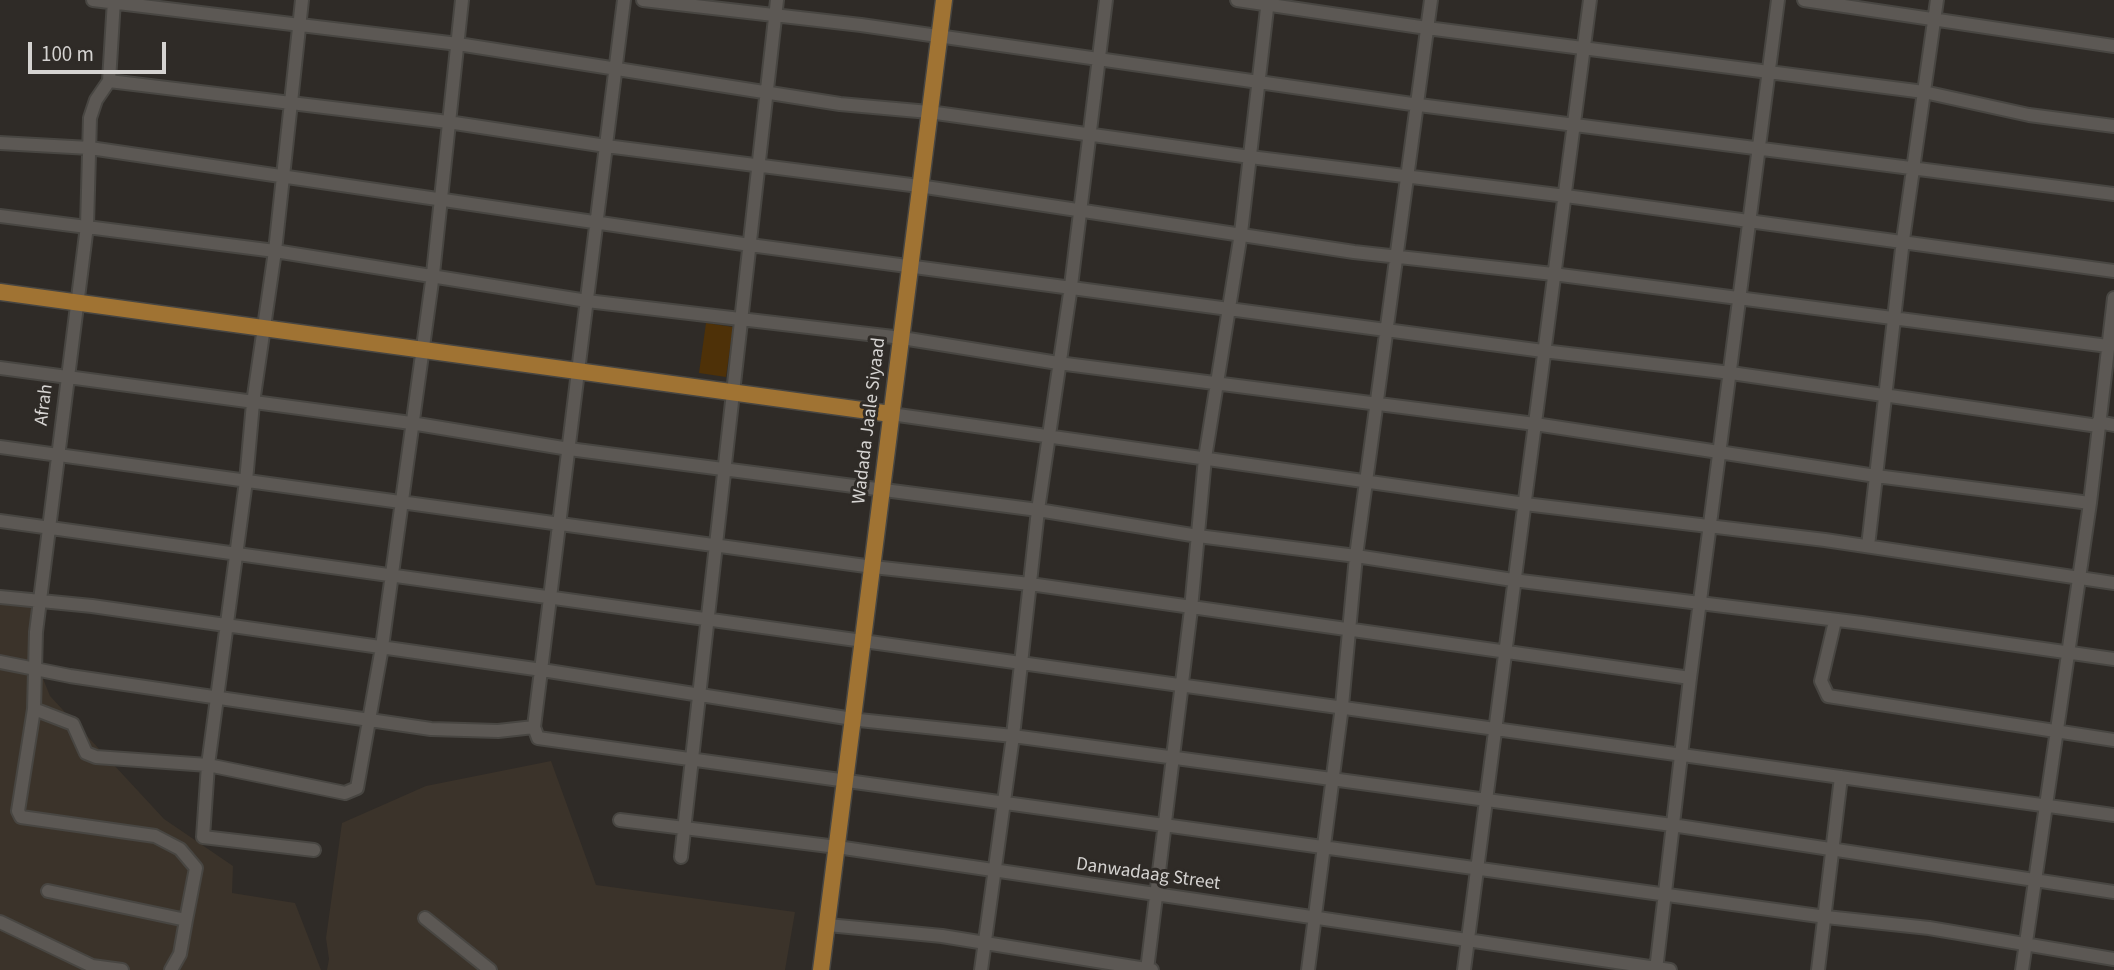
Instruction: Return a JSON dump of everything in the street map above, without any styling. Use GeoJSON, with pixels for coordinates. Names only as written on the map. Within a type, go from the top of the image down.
{"type":"FeatureCollection","features":[{"type":"Feature","properties":{"kind":"main road","name":"Wadada Jaale Siyaad"},"geometry":{"type":"LineString","coordinates":[[821,970],[944,0]]}},
{"type":"Feature","properties":{"kind":"main road"},"geometry":{"type":"LineString","coordinates":[[0,292],[891,414]]}},
{"type":"Feature","properties":{"kind":"street"},"geometry":{"type":"LineString","coordinates":[[93,0],[458,44],[840,104],[929,112],[1409,178],[1903,240],[2114,271]]}},
{"type":"Feature","properties":{"kind":"street"},"geometry":{"type":"LineString","coordinates":[[302,0],[275,251],[253,403],[219,699],[208,765],[203,837],[314,850]]}},
{"type":"Feature","properties":{"kind":"street"},"geometry":{"type":"LineString","coordinates":[[33,709],[73,724],[86,753],[96,757],[208,765],[348,793],[357,788],[382,648],[420,350],[433,274],[462,0]]}},
{"type":"Feature","properties":{"kind":"street"},"geometry":{"type":"LineString","coordinates":[[624,0],[534,727],[538,738],[1826,917],[1929,928],[2114,959]]}},
{"type":"Feature","properties":{"kind":"street"},"geometry":{"type":"LineString","coordinates":[[643,0],[940,36],[1575,126],[2114,194]]}},
{"type":"Feature","properties":{"kind":"street"},"geometry":{"type":"LineString","coordinates":[[681,857],[777,0]]}},
{"type":"Feature","properties":{"kind":"street"},"geometry":{"type":"LineString","coordinates":[[981,970],[1013,736],[1038,510],[1071,286],[1106,0]]}},
{"type":"Feature","properties":{"kind":"street"},"geometry":{"type":"LineString","coordinates":[[1237,0],[1267,2],[1427,28],[1924,92],[2029,115],[2114,126]]}},
{"type":"Feature","properties":{"kind":"street"},"geometry":{"type":"LineString","coordinates":[[1308,970],[1342,706],[1356,556],[1419,105],[1431,0]]}},
{"type":"Feature","properties":{"kind":"street"},"geometry":{"type":"LineString","coordinates":[[1464,970],[1590,0]]}},
{"type":"Feature","properties":{"kind":"street"},"geometry":{"type":"LineString","coordinates":[[1656,969],[1690,678],[1778,0]]}},
{"type":"Feature","properties":{"kind":"street"},"geometry":{"type":"LineString","coordinates":[[1804,0],[2114,46]]}},
{"type":"Feature","properties":{"kind":"street"},"geometry":{"type":"LineString","coordinates":[[1868,546],[1903,240],[1937,0]]}},
{"type":"Feature","properties":{"kind":"street","name":"Afrah"},"geometry":{"type":"LineString","coordinates":[[114,1],[108,81],[92,109],[87,226],[41,602],[33,709],[18,804],[21,817],[155,836],[180,849],[196,868],[186,920]]}},
{"type":"Feature","properties":{"kind":"street"},"geometry":{"type":"LineString","coordinates":[[828,925],[942,936],[1149,970],[1163,826],[1191,609],[1205,458],[1241,233],[1267,2]]}},
{"type":"Feature","properties":{"kind":"street"},"geometry":{"type":"LineString","coordinates":[[108,81],[448,122],[606,146],[759,164],[1397,258],[1553,274],[2108,345]]}},
{"type":"Feature","properties":{"kind":"street"},"geometry":{"type":"LineString","coordinates":[[0,143],[90,148],[750,245],[2114,425]]}},
{"type":"Feature","properties":{"kind":"street"},"geometry":{"type":"LineString","coordinates":[[0,216],[275,251],[433,274],[587,301],[902,338],[1058,363],[1535,424],[1876,476],[2090,503]]}},
{"type":"Feature","properties":{"kind":"street"},"geometry":{"type":"LineString","coordinates":[[2022,970],[2090,503],[2114,298]]}},
{"type":"Feature","properties":{"kind":"street"},"geometry":{"type":"LineString","coordinates":[[0,368],[68,380],[411,423],[569,449],[1038,510],[1198,536],[1513,580],[2114,659]]}},
{"type":"Feature","properties":{"kind":"street"},"geometry":{"type":"LineString","coordinates":[[891,414],[1525,504],[1868,546],[2114,583]]}},
{"type":"Feature","properties":{"kind":"street"},"geometry":{"type":"LineString","coordinates":[[0,447],[716,547],[1030,584],[1690,678]]}},
{"type":"Feature","properties":{"kind":"street"},"geometry":{"type":"LineString","coordinates":[[0,521],[2114,815]]}},
{"type":"Feature","properties":{"kind":"street"},"geometry":{"type":"LineString","coordinates":[[0,597],[92,606],[542,670],[853,719],[1013,736],[1672,825],[2114,892]]}},
{"type":"Feature","properties":{"kind":"street"},"geometry":{"type":"LineString","coordinates":[[1835,621],[1821,681],[1828,696],[2114,740]]}},
{"type":"Feature","properties":{"kind":"street"},"geometry":{"type":"LineString","coordinates":[[0,662],[70,676],[219,699],[443,729],[498,731],[534,727]]}},
{"type":"Feature","properties":{"kind":"street"},"geometry":{"type":"LineString","coordinates":[[1818,970],[1841,777]]}},
{"type":"Feature","properties":{"kind":"street","name":"Danwadaag Street"},"geometry":{"type":"LineString","coordinates":[[620,820],[837,847],[1670,970]]}},
{"type":"Feature","properties":{"kind":"street"},"geometry":{"type":"LineString","coordinates":[[48,891],[186,920],[180,954],[171,970]]}},
{"type":"Feature","properties":{"kind":"street"},"geometry":{"type":"LineString","coordinates":[[425,918],[490,970]]}},
{"type":"Feature","properties":{"kind":"street"},"geometry":{"type":"LineString","coordinates":[[0,922],[92,966],[122,970]]}},
{"type":"Feature","properties":{"kind":"shaded area"},"geometry":{"type":"Polygon","coordinates":[[[706,323],[733,327],[726,377],[699,373],[706,323]]]}},
{"type":"Feature","properties":{"kind":"shaded area"},"geometry":{"type":"Polygon","coordinates":[[[0,599],[44,604],[40,671],[50,696],[164,819],[233,866],[232,893],[295,903],[321,970],[0,970],[0,599]]]}},
{"type":"Feature","properties":{"kind":"shaded area"},"geometry":{"type":"Polygon","coordinates":[[[551,761],[596,885],[795,912],[785,970],[327,970],[329,959],[326,938],[342,823],[426,786],[551,761]]]}}]}
